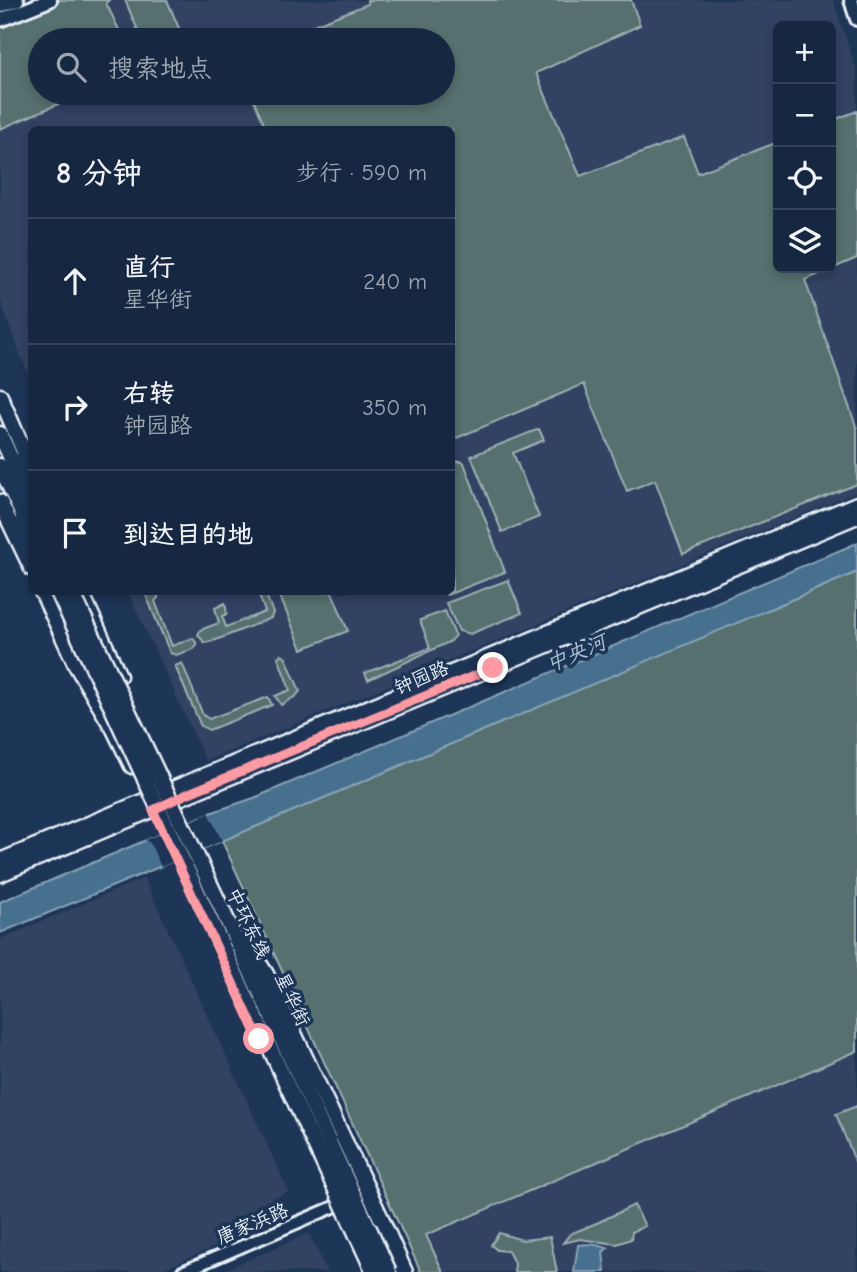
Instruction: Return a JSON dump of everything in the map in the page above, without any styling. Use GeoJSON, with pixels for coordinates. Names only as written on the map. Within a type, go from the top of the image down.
{"type":"FeatureCollection","features":[{"type":"Feature","properties":{"kind":"main road"},"geometry":{"type":"LineString","coordinates":[[0,6],[17,0]]}},
{"type":"Feature","properties":{"kind":"main road"},"geometry":{"type":"LineString","coordinates":[[0,20],[50,0]]}},
{"type":"Feature","properties":{"kind":"main road"},"geometry":{"type":"LineString","coordinates":[[850,0],[857,19]]}},
{"type":"Feature","properties":{"kind":"main road"},"geometry":{"type":"LineString","coordinates":[[0,396],[28,461]]}},
{"type":"Feature","properties":{"kind":"main road"},"geometry":{"type":"LineString","coordinates":[[0,411],[28,475]]}},
{"type":"Feature","properties":{"kind":"main road"},"geometry":{"type":"LineString","coordinates":[[0,434],[28,496]]}},
{"type":"Feature","properties":{"kind":"main road"},"geometry":{"type":"LineString","coordinates":[[0,466],[24,536]]}},
{"type":"Feature","properties":{"kind":"main road"},"geometry":{"type":"LineString","coordinates":[[0,481],[28,541]]}},
{"type":"Feature","properties":{"kind":"main road"},"geometry":{"type":"LineString","coordinates":[[0,502],[24,536]]}},
{"type":"Feature","properties":{"kind":"main road","name":"钟园路"},"geometry":{"type":"LineString","coordinates":[[0,874],[173,794],[857,504]]}},
{"type":"Feature","properties":{"kind":"main road","name":"钟园路"},"geometry":{"type":"LineString","coordinates":[[173,794],[857,516]]}},
{"type":"Feature","properties":{"kind":"main road"},"geometry":{"type":"LineString","coordinates":[[43,595],[77,667],[111,725]]}},
{"type":"Feature","properties":{"kind":"main road"},"geometry":{"type":"LineString","coordinates":[[51,595],[366,1272]]}},
{"type":"Feature","properties":{"kind":"main road","name":"中环东线"},"geometry":{"type":"LineString","coordinates":[[59,595],[374,1272]]}},
{"type":"Feature","properties":{"kind":"main road","name":"星华街"},"geometry":{"type":"LineString","coordinates":[[77,595],[261,977],[397,1272]]}},
{"type":"Feature","properties":{"kind":"main road","name":"中环东线"},"geometry":{"type":"LineString","coordinates":[[77,595],[389,1272]]}},
{"type":"Feature","properties":{"kind":"main road","name":"钟园路"},"geometry":{"type":"LineString","coordinates":[[0,861],[150,805]]}},
{"type":"Feature","properties":{"kind":"main road"},"geometry":{"type":"LineString","coordinates":[[219,903],[266,974],[405,1272]]}},
{"type":"Feature","properties":{"kind":"street","name":"唐家浜路"},"geometry":{"type":"LineString","coordinates":[[182,1272],[336,1206]]}},
{"type":"Feature","properties":{"kind":"shaded area"},"geometry":{"type":"Polygon","coordinates":[[[98,0],[833,0],[857,71],[857,492],[206,761],[129,595],[455,595],[455,126],[28,126],[28,374],[0,299],[0,41],[28,29],[28,105],[455,105],[455,28],[31,28],[98,0]]]}},
{"type":"Feature","properties":{"kind":"shaded area"},"geometry":{"type":"Polygon","coordinates":[[[857,543],[857,572],[0,933],[0,902],[210,813],[254,798],[857,543]]]}},
{"type":"Feature","properties":{"kind":"shaded area"},"geometry":{"type":"Polygon","coordinates":[[[144,878],[289,1192],[260,1204],[243,1235],[155,1272],[0,1272],[0,939],[144,878]]]}},
{"type":"Feature","properties":{"kind":"shaded area"},"geometry":{"type":"Polygon","coordinates":[[[857,1051],[857,1272],[443,1272],[425,1235],[857,1051]]]}},
{"type":"Feature","properties":{"kind":"shaded area"},"geometry":{"type":"Polygon","coordinates":[[[309,1233],[327,1272],[220,1272],[309,1233]]]}},
{"type":"Feature","properties":{"kind":"shaded area"},"geometry":{"type":"Polygon","coordinates":[[[592,1244],[608,1248],[603,1252],[605,1272],[574,1272],[578,1245],[592,1244]]]}},
{"type":"Feature","properties":{"kind":"green space"},"geometry":{"type":"Polygon","coordinates":[[[60,0],[109,0],[106,3],[118,28],[28,28],[28,105],[56,105],[0,129],[0,26],[60,0]]]}},
{"type":"Feature","properties":{"kind":"green space"},"geometry":{"type":"Polygon","coordinates":[[[125,0],[167,0],[179,28],[137,28],[125,0]]]}},
{"type":"Feature","properties":{"kind":"green space"},"geometry":{"type":"Polygon","coordinates":[[[367,0],[631,0],[640,25],[536,73],[580,176],[684,137],[698,173],[773,144],[773,273],[822,273],[805,280],[857,429],[857,484],[683,554],[655,480],[627,491],[584,384],[455,439],[455,126],[265,126],[256,105],[455,105],[455,28],[306,28],[368,4],[367,0]]]}},
{"type":"Feature","properties":{"kind":"green space"},"geometry":{"type":"Polygon","coordinates":[[[857,111],[857,258],[836,267],[836,119],[857,111]]]}},
{"type":"Feature","properties":{"kind":"green space"},"geometry":{"type":"Polygon","coordinates":[[[539,429],[544,440],[513,453],[539,517],[502,532],[471,456],[539,429]]]}},
{"type":"Feature","properties":{"kind":"green space"},"geometry":{"type":"Polygon","coordinates":[[[455,462],[464,463],[505,572],[455,592],[455,462]]]}},
{"type":"Feature","properties":{"kind":"green space"},"geometry":{"type":"Polygon","coordinates":[[[857,572],[857,1051],[426,1235],[443,1272],[421,1272],[222,841],[857,572]]]}},
{"type":"Feature","properties":{"kind":"green space"},"geometry":{"type":"Polygon","coordinates":[[[508,580],[522,613],[470,634],[459,631],[446,603],[508,580]]]}},
{"type":"Feature","properties":{"kind":"green space"},"geometry":{"type":"Polygon","coordinates":[[[146,595],[158,595],[155,601],[172,646],[193,638],[197,644],[194,649],[176,655],[170,653],[146,595]]]}},
{"type":"Feature","properties":{"kind":"green space"},"geometry":{"type":"Polygon","coordinates":[[[259,595],[266,595],[273,613],[271,618],[205,643],[198,635],[200,630],[219,623],[215,608],[225,603],[227,614],[222,616],[226,627],[265,612],[259,595]]]}},
{"type":"Feature","properties":{"kind":"green space"},"geometry":{"type":"Polygon","coordinates":[[[279,595],[333,595],[348,631],[302,649],[279,595]]]}},
{"type":"Feature","properties":{"kind":"green space"},"geometry":{"type":"Polygon","coordinates":[[[445,611],[455,635],[451,641],[368,680],[365,673],[430,648],[420,620],[445,611]]]}},
{"type":"Feature","properties":{"kind":"green space"},"geometry":{"type":"Polygon","coordinates":[[[281,654],[286,658],[300,691],[281,705],[275,696],[290,690],[278,657],[281,654]]]}},
{"type":"Feature","properties":{"kind":"green space"},"geometry":{"type":"Polygon","coordinates":[[[182,663],[203,715],[209,719],[268,697],[272,705],[209,730],[201,726],[175,666],[182,663]]]}},
{"type":"Feature","properties":{"kind":"green space"},"geometry":{"type":"Polygon","coordinates":[[[857,1106],[857,1166],[836,1114],[857,1106]]]}},
{"type":"Feature","properties":{"kind":"green space"},"geometry":{"type":"Polygon","coordinates":[[[634,1205],[645,1226],[632,1232],[631,1239],[617,1244],[580,1239],[563,1243],[570,1234],[634,1205]]]}},
{"type":"Feature","properties":{"kind":"green space"},"geometry":{"type":"Polygon","coordinates":[[[499,1233],[522,1240],[550,1237],[557,1272],[514,1272],[515,1265],[508,1251],[497,1250],[491,1245],[499,1233]]]}},
{"type":"Feature","properties":{"kind":"pier"},"geometry":{"type":"Polygon","coordinates":[[[210,813],[222,841],[161,867],[150,843],[145,840],[210,813]]]}},
{"type":"Feature","properties":{"kind":"route"},"geometry":{"type":"LineString","coordinates":[[259,1039],[153,810],[493,668]]}},
{"type":"Feature","properties":{"kind":"water label","name":"中央河"},"geometry":{"type":"Point","coordinates":[576,653]}}]}
